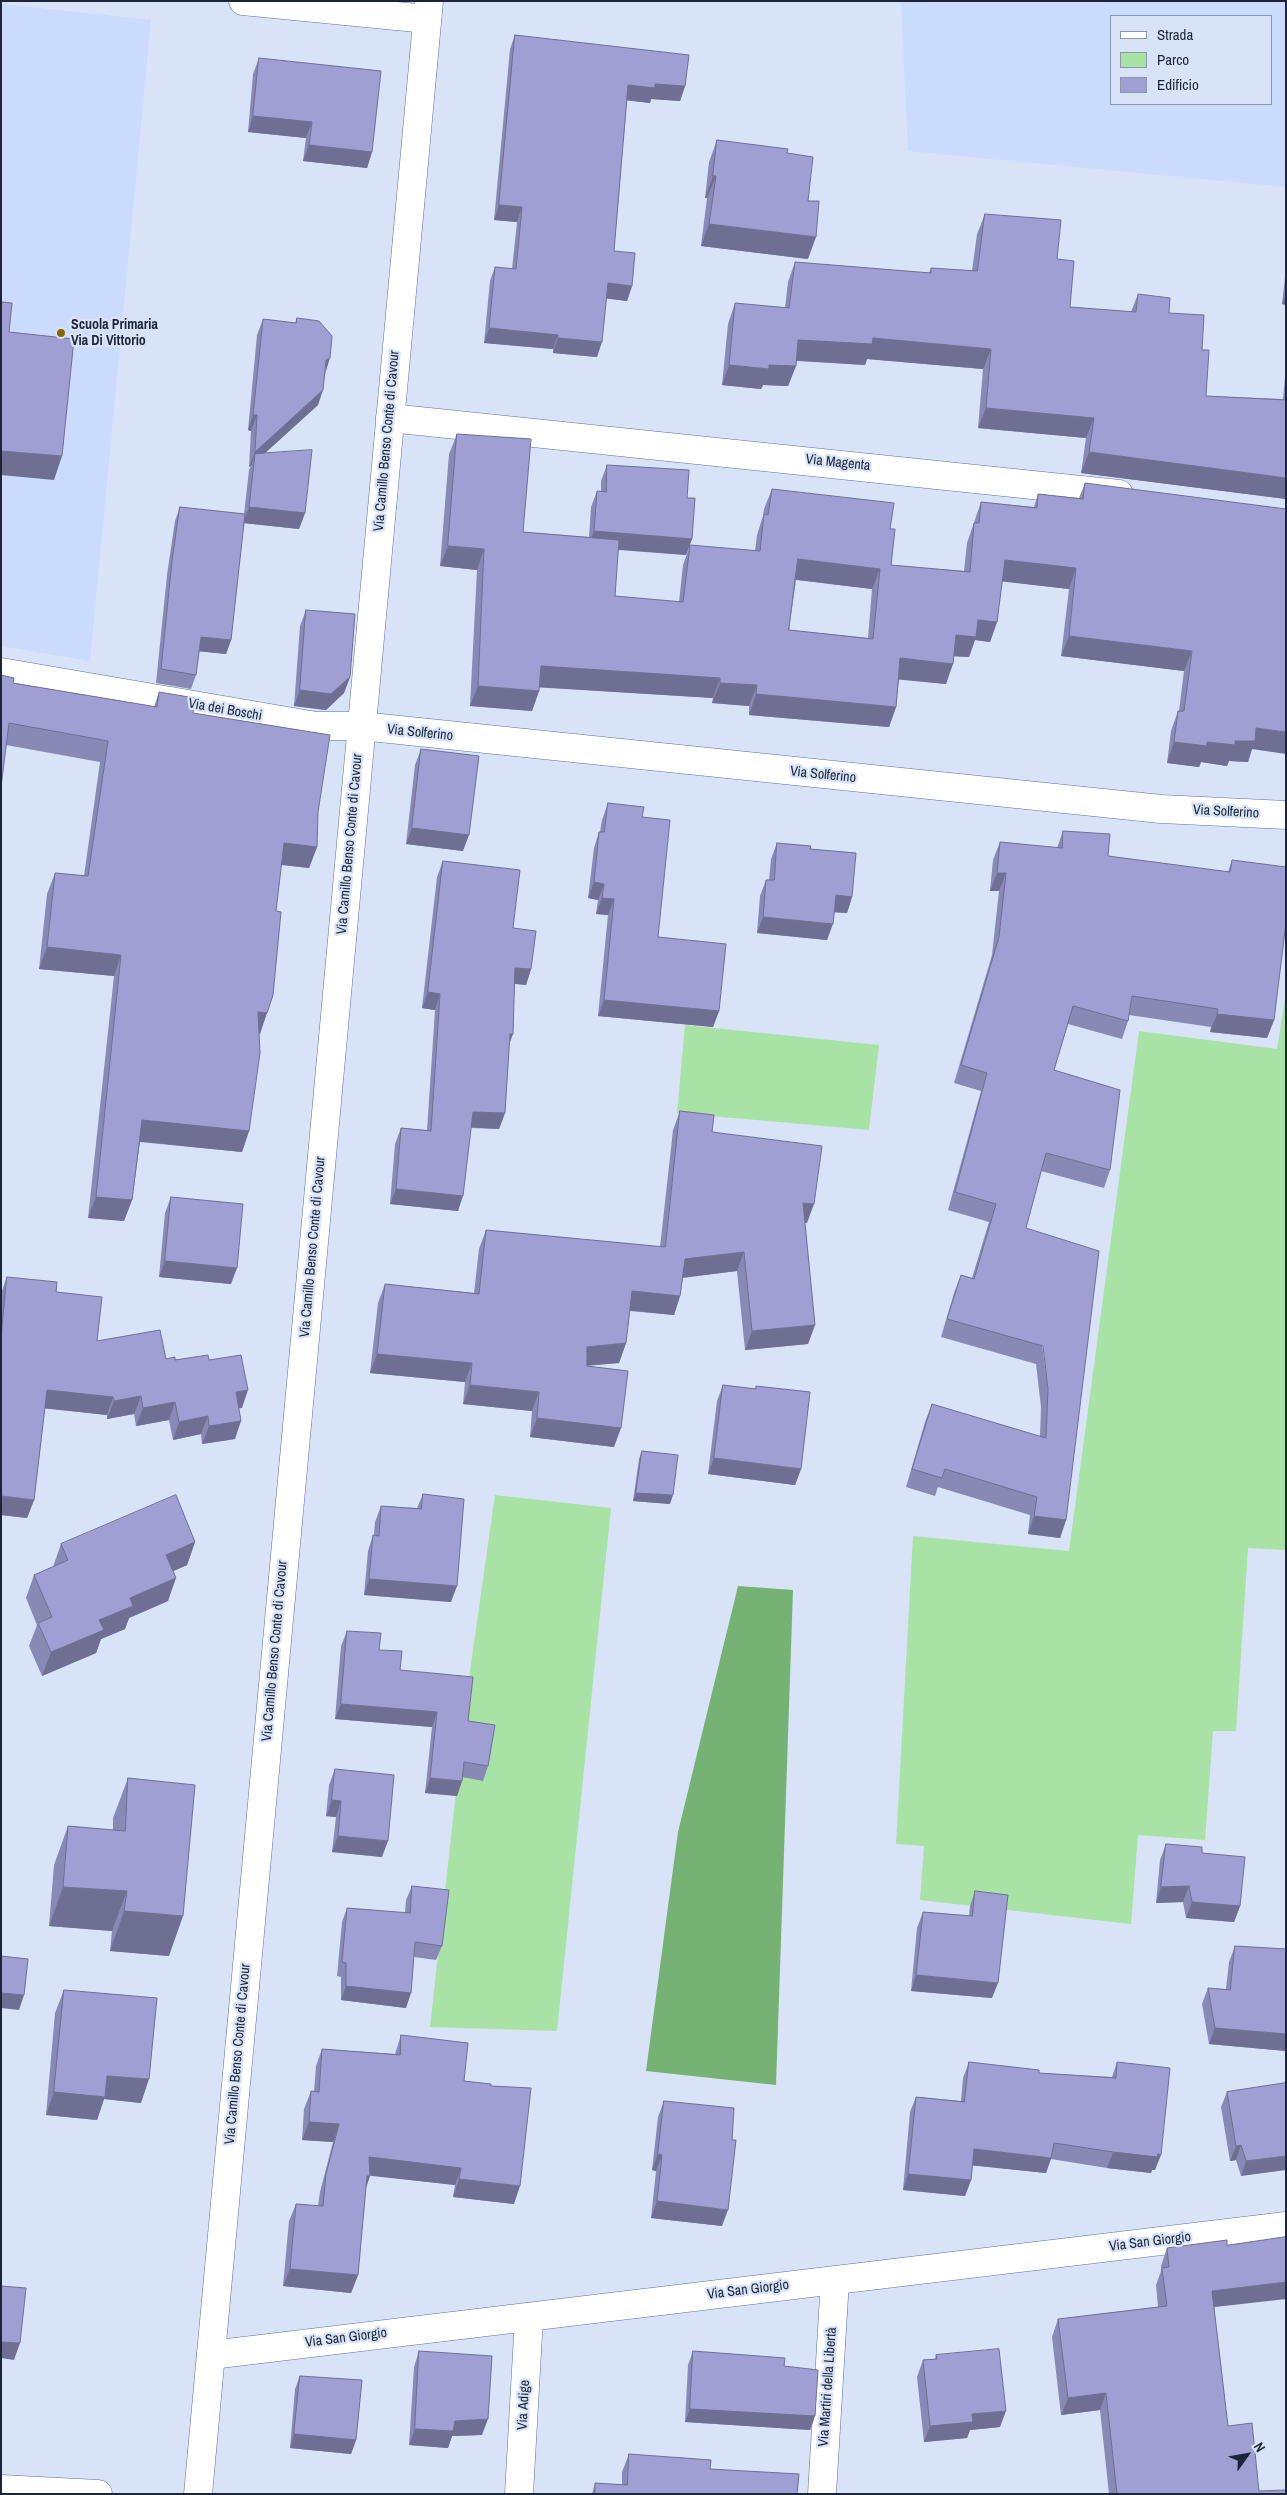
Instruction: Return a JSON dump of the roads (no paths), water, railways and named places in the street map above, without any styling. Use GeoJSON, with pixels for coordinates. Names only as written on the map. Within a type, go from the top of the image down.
{"type":"FeatureCollection","features":[{"type":"Feature","properties":{"kind":"street"},"geometry":{"type":"LineString","coordinates":[[243,1],[428,10]]}},
{"type":"Feature","properties":{"kind":"street","name":"Via Camillo Benso Conte di Cavour"},"geometry":{"type":"LineString","coordinates":[[198,2494],[428,10]]}},
{"type":"Feature","properties":{"kind":"street","name":"Via Magenta"},"geometry":{"type":"LineString","coordinates":[[390,418],[1064,486],[1141,496]]}},
{"type":"Feature","properties":{"kind":"street","name":"Via dei Boschi"},"geometry":{"type":"LineString","coordinates":[[1,672],[316,726],[361,726]]}},
{"type":"Feature","properties":{"kind":"street","name":"Via Solferino"},"geometry":{"type":"LineString","coordinates":[[361,726],[1152,808],[1286,814]]}},
{"type":"Feature","properties":{"kind":"street","name":"Via San Giorgio"},"geometry":{"type":"LineString","coordinates":[[210,2355],[1286,2226]]}},
{"type":"Feature","properties":{"kind":"street","name":"Via Martiri della Libertà"},"geometry":{"type":"LineString","coordinates":[[822,2494],[835,2280]]}},
{"type":"Feature","properties":{"kind":"street","name":"Via Adige"},"geometry":{"type":"LineString","coordinates":[[519,2494],[529,2317]]}},
{"type":"Feature","properties":{"kind":"street"},"geometry":{"type":"LineString","coordinates":[[1,2489],[98,2494]]}},
{"type":"Feature","properties":{"kind":"place","name":"Scuola Primaria Via Di Vittorio"},"geometry":{"type":"Point","coordinates":[61,333]}}]}
